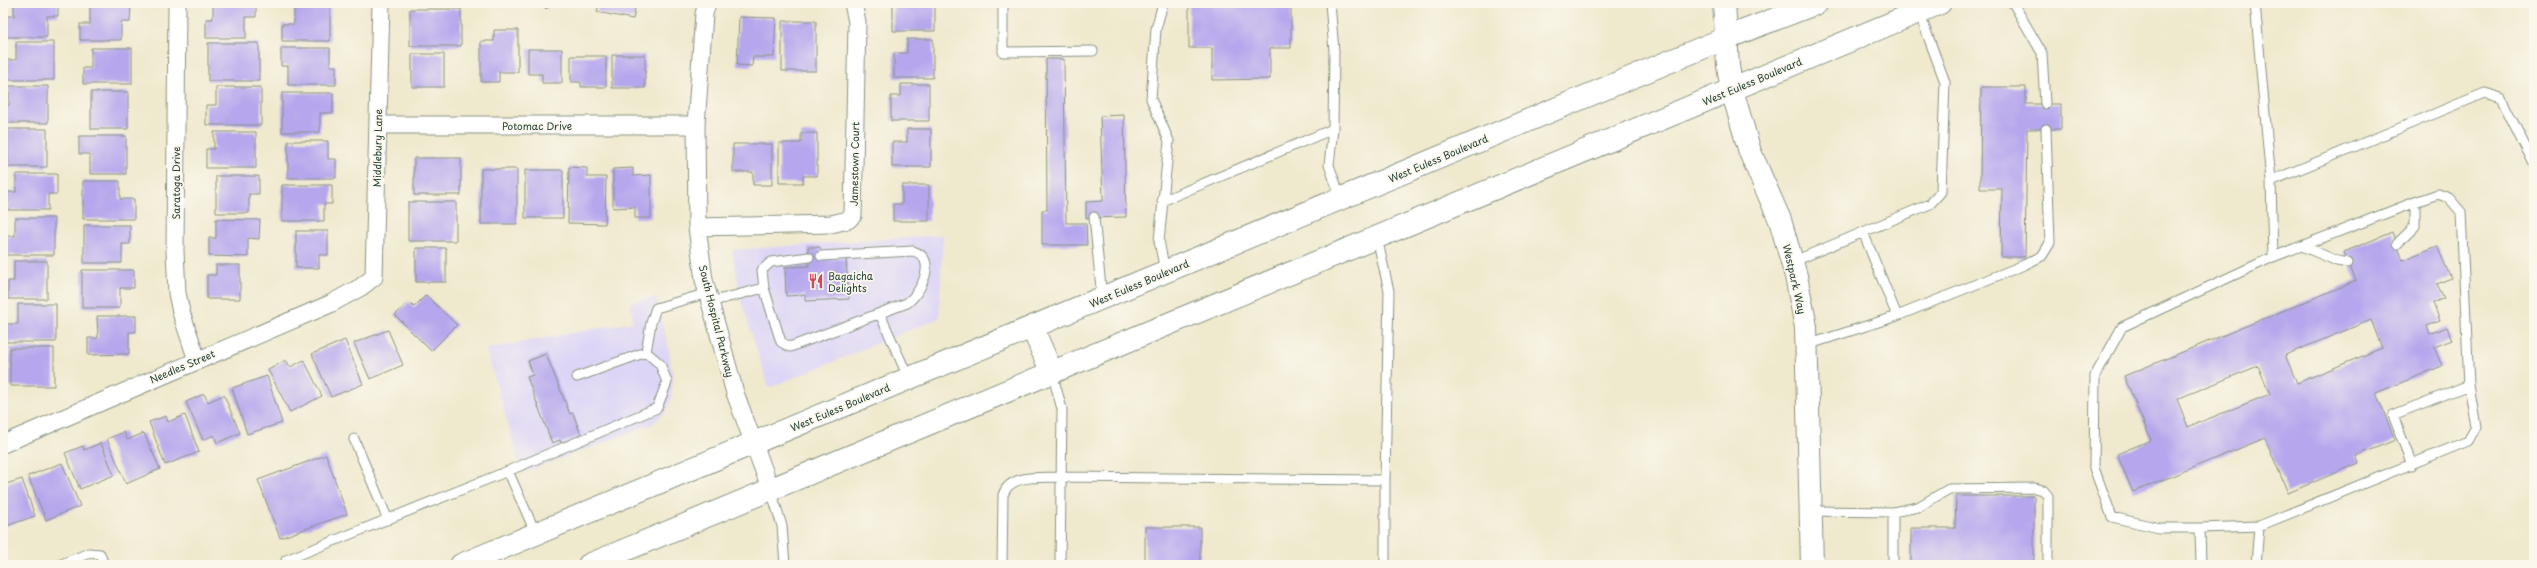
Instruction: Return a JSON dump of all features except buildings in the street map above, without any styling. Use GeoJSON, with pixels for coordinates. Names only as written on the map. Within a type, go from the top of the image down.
{"type":"FeatureCollection","features":[{"type":"Feature","properties":{"kind":"main road","name":"Westpark Way"},"geometry":{"type":"LineString","coordinates":[[1724,3],[1726,38],[1732,90],[1750,152],[1780,220],[1792,262],[1806,328],[1812,511],[1812,565]]}},
{"type":"Feature","properties":{"kind":"main road","name":"West Euless Boulevard"},"geometry":{"type":"LineString","coordinates":[[461,565],[1726,38],[1817,3]]}},
{"type":"Feature","properties":{"kind":"main road","name":"West Euless Boulevard"},"geometry":{"type":"LineString","coordinates":[[589,565],[1940,3]]}},
{"type":"Feature","properties":{"kind":"main road"},"geometry":{"type":"LineString","coordinates":[[1032,327],[1052,373]]}},
{"type":"Feature","properties":{"kind":"street","name":"Saratoga Drive"},"geometry":{"type":"LineString","coordinates":[[177,3],[175,251],[177,293],[181,312],[197,360]]}},
{"type":"Feature","properties":{"kind":"street","name":"Middlebury Lane"},"geometry":{"type":"LineString","coordinates":[[361,287],[374,277],[381,3]]}},
{"type":"Feature","properties":{"kind":"street","name":"South Hospital Parkway"},"geometry":{"type":"LineString","coordinates":[[707,3],[704,14],[696,125],[697,227],[709,297],[735,393],[752,444],[771,490]]}},
{"type":"Feature","properties":{"kind":"street","name":"Jamestown Court"},"geometry":{"type":"LineString","coordinates":[[697,227],[831,224],[848,220],[853,215],[857,22],[853,3]]}},
{"type":"Feature","properties":{"kind":"street","name":"Potomac Drive"},"geometry":{"type":"LineString","coordinates":[[378,125],[696,125]]}},
{"type":"Feature","properties":{"kind":"street","name":"Needles Street"},"geometry":{"type":"LineString","coordinates":[[3,444],[330,304],[361,287]]}},
{"type":"Feature","properties":{"kind":"lane"},"geometry":{"type":"LineString","coordinates":[[1003,3],[1003,52],[1093,51]]}},
{"type":"Feature","properties":{"kind":"lane"},"geometry":{"type":"LineString","coordinates":[[1163,3],[1156,29],[1151,99],[1169,141],[1158,241],[1166,272]]}},
{"type":"Feature","properties":{"kind":"lane"},"geometry":{"type":"LineString","coordinates":[[1330,3],[1334,51],[1333,129],[1329,165],[1341,199]]}},
{"type":"Feature","properties":{"kind":"lane"},"geometry":{"type":"LineString","coordinates":[[2013,3],[2042,53],[2045,104]]}},
{"type":"Feature","properties":{"kind":"lane"},"geometry":{"type":"LineString","coordinates":[[2255,3],[2271,181],[2273,258]]}},
{"type":"Feature","properties":{"kind":"lane"},"geometry":{"type":"LineString","coordinates":[[1792,262],[1930,204],[1941,192],[1945,82],[1919,12]]}},
{"type":"Feature","properties":{"kind":"lane"},"geometry":{"type":"LineString","coordinates":[[2271,181],[2485,93],[2501,98],[2534,164]]}},
{"type":"Feature","properties":{"kind":"lane"},"geometry":{"type":"LineString","coordinates":[[1162,201],[1333,129]]}},
{"type":"Feature","properties":{"kind":"lane"},"geometry":{"type":"LineString","coordinates":[[1807,345],[1897,316],[2024,265],[2042,256],[2050,243],[2046,129]]}},
{"type":"Feature","properties":{"kind":"lane"},"geometry":{"type":"LineString","coordinates":[[2438,194],[2449,198],[2461,212],[2470,385],[2476,427],[2468,441],[2412,466],[2259,526],[2159,528],[2112,517],[2094,468],[2095,376],[2122,327],[2273,258],[2438,194]]}},
{"type":"Feature","properties":{"kind":"lane"},"geometry":{"type":"LineString","coordinates":[[2397,244],[2415,226],[2415,202]]}},
{"type":"Feature","properties":{"kind":"lane"},"geometry":{"type":"LineString","coordinates":[[1094,217],[1102,298]]}},
{"type":"Feature","properties":{"kind":"lane"},"geometry":{"type":"LineString","coordinates":[[1863,232],[1897,316]]}},
{"type":"Feature","properties":{"kind":"lane"},"geometry":{"type":"LineString","coordinates":[[1377,238],[1389,291],[1385,480],[1385,565]]}},
{"type":"Feature","properties":{"kind":"lane"},"geometry":{"type":"LineString","coordinates":[[2302,246],[2337,261],[2348,263]]}},
{"type":"Feature","properties":{"kind":"lane"},"geometry":{"type":"LineString","coordinates":[[808,257],[771,262],[765,265],[761,275],[781,342],[790,347],[907,303],[920,292],[926,272],[924,260],[918,252],[821,256]]}},
{"type":"Feature","properties":{"kind":"lane"},"geometry":{"type":"LineString","coordinates":[[646,352],[650,323],[656,308],[764,288]]}},
{"type":"Feature","properties":{"kind":"lane"},"geometry":{"type":"LineString","coordinates":[[880,314],[909,379]]}},
{"type":"Feature","properties":{"kind":"lane"},"geometry":{"type":"LineString","coordinates":[[577,377],[646,352]]}},
{"type":"Feature","properties":{"kind":"lane"},"geometry":{"type":"LineString","coordinates":[[286,560],[508,471],[658,408],[667,382],[660,364],[646,352]]}},
{"type":"Feature","properties":{"kind":"lane"},"geometry":{"type":"LineString","coordinates":[[1052,373],[1062,409],[1060,565]]}},
{"type":"Feature","properties":{"kind":"lane"},"geometry":{"type":"LineString","coordinates":[[2412,466],[2393,415],[2470,385]]}},
{"type":"Feature","properties":{"kind":"lane"},"geometry":{"type":"LineString","coordinates":[[354,439],[388,520]]}},
{"type":"Feature","properties":{"kind":"lane"},"geometry":{"type":"LineString","coordinates":[[508,471],[536,534]]}},
{"type":"Feature","properties":{"kind":"lane"},"geometry":{"type":"LineString","coordinates":[[1002,565],[1003,495],[1005,487],[1017,480],[1061,477],[1385,480]]}},
{"type":"Feature","properties":{"kind":"lane"},"geometry":{"type":"LineString","coordinates":[[1812,511],[1893,512],[1918,507],[1949,489],[2035,488],[2043,490],[2048,496],[2048,565]]}},
{"type":"Feature","properties":{"kind":"lane"},"geometry":{"type":"LineString","coordinates":[[771,490],[782,526],[785,565]]}},
{"type":"Feature","properties":{"kind":"lane"},"geometry":{"type":"LineString","coordinates":[[1893,512],[1893,565]]}},
{"type":"Feature","properties":{"kind":"lane"},"geometry":{"type":"LineString","coordinates":[[2256,565],[2259,526]]}},
{"type":"Feature","properties":{"kind":"lane"},"geometry":{"type":"LineString","coordinates":[[2200,528],[2201,565]]}},
{"type":"Feature","properties":{"kind":"lane"},"geometry":{"type":"LineString","coordinates":[[59,565],[89,552],[100,554],[103,564]]}},
{"type":"Feature","properties":{"kind":"shaded area"},"geometry":{"type":"Polygon","coordinates":[[[943,235],[939,318],[769,388],[741,301],[732,250],[943,235]]]}},
{"type":"Feature","properties":{"kind":"shaded area"},"geometry":{"type":"Polygon","coordinates":[[[656,297],[668,345],[673,379],[671,399],[666,411],[653,424],[522,473],[486,349],[633,322],[630,302],[656,297]]]}},
{"type":"Feature","properties":{"kind":"place","name":"Bagaicha Delights"},"geometry":{"type":"Point","coordinates":[816,281]}}]}
